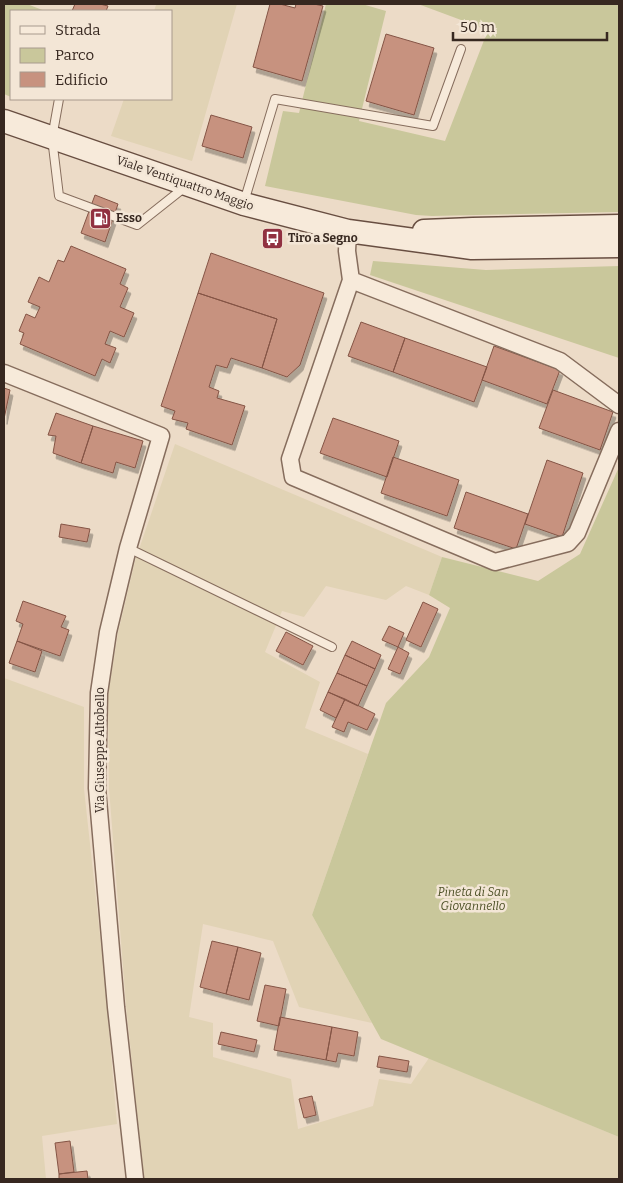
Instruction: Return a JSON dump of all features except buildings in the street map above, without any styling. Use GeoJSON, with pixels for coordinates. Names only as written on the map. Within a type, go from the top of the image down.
{"type":"FeatureCollection","features":[{"type":"Feature","properties":{"kind":"main road","name":"Viale Ventiquattro Maggio"},"geometry":{"type":"LineString","coordinates":[[4,121],[244,204],[358,233],[472,248],[619,246]]}},
{"type":"Feature","properties":{"kind":"main road","name":"Viale Ventiquattro Maggio"},"geometry":{"type":"LineString","coordinates":[[358,233],[619,226]]}},
{"type":"Feature","properties":{"kind":"street"},"geometry":{"type":"LineString","coordinates":[[358,233],[347,251],[352,280],[290,459],[293,478],[496,562],[568,543],[577,533],[619,431]]}},
{"type":"Feature","properties":{"kind":"street"},"geometry":{"type":"LineString","coordinates":[[352,280],[560,361],[619,405]]}},
{"type":"Feature","properties":{"kind":"street","name":"Via Giuseppe Altobello"},"geometry":{"type":"LineString","coordinates":[[4,372],[161,436],[128,548],[108,632],[99,693],[98,788],[116,1007],[135,1179]]}},
{"type":"Feature","properties":{"kind":"lane"},"geometry":{"type":"LineString","coordinates":[[244,204],[275,99],[433,126],[460,49]]}},
{"type":"Feature","properties":{"kind":"lane"},"geometry":{"type":"LineString","coordinates":[[59,100],[52,138],[59,196],[136,225],[188,185]]}},
{"type":"Feature","properties":{"kind":"lane"},"geometry":{"type":"LineString","coordinates":[[128,548],[332,647]]}},
{"type":"Feature","properties":{"kind":"shaded area"},"geometry":{"type":"Polygon","coordinates":[[[154,4],[237,4],[192,161],[111,136],[124,100],[172,100],[172,10],[154,10],[156,5],[154,4]]]}},
{"type":"Feature","properties":{"kind":"shaded area"},"geometry":{"type":"Polygon","coordinates":[[[175,444],[442,557],[429,595],[406,586],[386,600],[326,586],[304,617],[282,611],[265,652],[320,682],[305,728],[368,754],[312,915],[372,1023],[299,1007],[273,941],[203,924],[189,1017],[213,1023],[213,1057],[291,1079],[298,1129],[373,1106],[379,1079],[411,1084],[429,1058],[619,1137],[619,1179],[144,1179],[126,1005],[109,788],[108,695],[118,633],[135,561],[175,444]]]}},
{"type":"Feature","properties":{"kind":"shaded area"},"geometry":{"type":"Polygon","coordinates":[[[4,678],[84,707],[84,789],[104,972],[117,1124],[42,1136],[46,1179],[4,1179],[4,678]]]}},
{"type":"Feature","properties":{"kind":"green space"},"geometry":{"type":"Polygon","coordinates":[[[4,4],[27,4],[42,10],[10,10],[10,97],[4,94],[4,4]]]}},
{"type":"Feature","properties":{"kind":"green space"},"geometry":{"type":"Polygon","coordinates":[[[326,4],[362,4],[386,11],[359,121],[445,141],[488,30],[418,4],[619,4],[619,212],[416,215],[265,186],[283,111],[299,113],[326,4]]]}},
{"type":"Feature","properties":{"kind":"green space"},"geometry":{"type":"Polygon","coordinates":[[[373,261],[486,270],[619,266],[619,358],[370,275],[373,261]]]}},
{"type":"Feature","properties":{"kind":"green space","name":"Pineta di San Giovannello"},"geometry":{"type":"Polygon","coordinates":[[[619,467],[619,1137],[381,1039],[312,915],[386,703],[429,657],[450,608],[429,595],[442,557],[538,581],[580,554],[619,467]]]}},
{"type":"Feature","properties":{"kind":"place","name":"Esso"},"geometry":{"type":"Point","coordinates":[100,218]}},
{"type":"Feature","properties":{"kind":"place","name":"Tiro a Segno"},"geometry":{"type":"Point","coordinates":[272,238]}}]}
